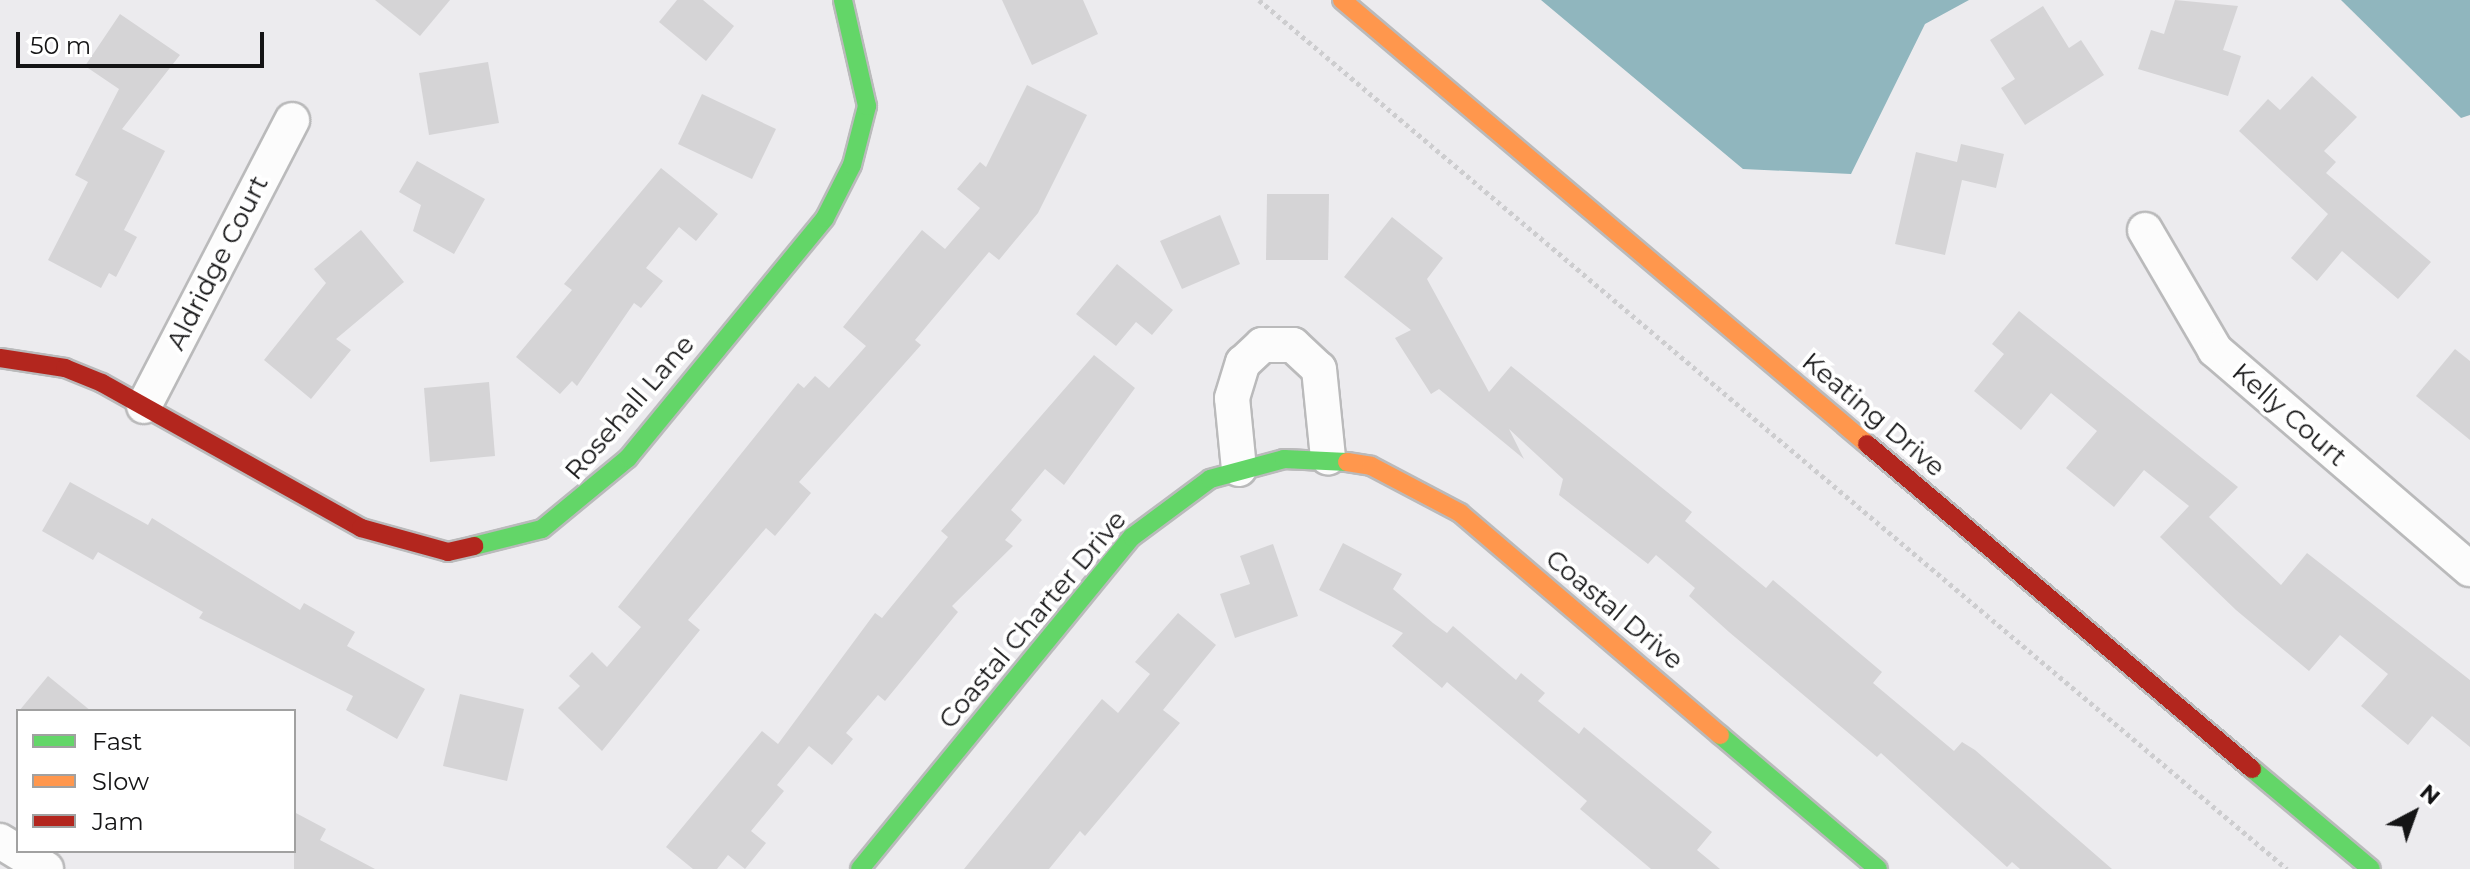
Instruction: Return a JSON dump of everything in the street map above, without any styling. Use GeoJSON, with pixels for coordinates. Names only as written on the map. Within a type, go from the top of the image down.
{"type":"FeatureCollection","features":[{"type":"Feature","properties":{"kind":"street","name":"Rosehall Lane"},"geometry":{"type":"LineString","coordinates":[[0,358],[65,368],[144,406],[361,528],[404,544],[448,552],[542,529],[628,458],[825,218],[852,165],[867,106],[843,0]]}},
{"type":"Feature","properties":{"kind":"street","name":"Keating Drive"},"geometry":{"type":"LineString","coordinates":[[1342,0],[2371,869]]}},
{"type":"Feature","properties":{"kind":"street","name":"Aldridge Court"},"geometry":{"type":"LineString","coordinates":[[144,406],[292,120]]}},
{"type":"Feature","properties":{"kind":"street","name":"Kelly Court"},"geometry":{"type":"LineString","coordinates":[[2145,230],[2215,350],[2470,569]]}},
{"type":"Feature","properties":{"kind":"street"},"geometry":{"type":"LineString","coordinates":[[1239,469],[1232,398],[1243,363],[1262,345],[1293,345],[1319,369],[1328,458]]}},
{"type":"Feature","properties":{"kind":"street","name":"Coastal Drive"},"geometry":{"type":"LineString","coordinates":[[1284,459],[1328,458],[1371,466],[1460,513],[1878,869]]}},
{"type":"Feature","properties":{"kind":"street","name":"Coastal Charter Drive"},"geometry":{"type":"LineString","coordinates":[[860,869],[1132,537],[1210,479],[1284,459]]}},
{"type":"Feature","properties":{"kind":"street"},"geometry":{"type":"LineString","coordinates":[[20,853],[46,869]]}},
{"type":"Feature","properties":{"kind":"path"},"geometry":{"type":"LineString","coordinates":[[1259,0],[2287,869]]}},
{"type":"Feature","properties":{"kind":"water"},"geometry":{"type":"Polygon","coordinates":[[[1541,0],[1969,0],[1925,24],[1851,174],[1743,169],[1541,0]]]}},
{"type":"Feature","properties":{"kind":"water"},"geometry":{"type":"Polygon","coordinates":[[[2341,0],[2470,0],[2470,115],[2461,118],[2341,0]]]}},
{"type":"Feature","properties":{"kind":"building"},"geometry":{"type":"Polygon","coordinates":[[[375,0],[450,0],[420,36],[375,0]]]}},
{"type":"Feature","properties":{"kind":"building"},"geometry":{"type":"Polygon","coordinates":[[[677,0],[703,0],[734,26],[706,61],[659,22],[677,0]]]}},
{"type":"Feature","properties":{"kind":"building"},"geometry":{"type":"Polygon","coordinates":[[[1002,0],[1083,0],[1098,34],[1032,65],[1002,0]]]}},
{"type":"Feature","properties":{"kind":"building"},"geometry":{"type":"Polygon","coordinates":[[[2175,0],[2238,6],[2223,50],[2241,56],[2228,96],[2138,69],[2151,30],[2164,34],[2175,0]]]}},
{"type":"Feature","properties":{"kind":"building"},"geometry":{"type":"Polygon","coordinates":[[[2043,6],[2069,48],[2081,40],[2104,75],[2025,125],[2001,88],[2015,79],[1990,40],[2043,6]]]}},
{"type":"Feature","properties":{"kind":"building"},"geometry":{"type":"Polygon","coordinates":[[[120,14],[180,55],[122,129],[165,151],[124,230],[137,237],[116,277],[109,273],[101,288],[48,260],[88,182],[75,175],[119,89],[85,66],[120,14]]]}},
{"type":"Feature","properties":{"kind":"building"},"geometry":{"type":"Polygon","coordinates":[[[488,62],[499,123],[429,135],[419,73],[488,62]]]}},
{"type":"Feature","properties":{"kind":"building"},"geometry":{"type":"Polygon","coordinates":[[[2312,76],[2357,117],[2324,151],[2336,162],[2326,173],[2431,262],[2398,299],[2342,251],[2317,281],[2291,258],[2328,214],[2239,131],[2268,99],[2280,110],[2312,76]]]}},
{"type":"Feature","properties":{"kind":"building"},"geometry":{"type":"Polygon","coordinates":[[[1027,85],[1087,115],[1038,213],[999,260],[989,252],[915,340],[921,345],[799,482],[811,493],[775,536],[766,528],[688,620],[700,630],[602,751],[558,708],[580,686],[569,676],[592,652],[607,667],[641,627],[618,607],[798,383],[804,388],[815,376],[829,388],[866,346],[843,327],[922,230],[945,249],[980,208],[957,189],[980,162],[986,167],[1027,85]]]}},
{"type":"Feature","properties":{"kind":"building"},"geometry":{"type":"Polygon","coordinates":[[[702,94],[776,129],[752,179],[678,144],[702,94]]]}},
{"type":"Feature","properties":{"kind":"building"},"geometry":{"type":"Polygon","coordinates":[[[1961,144],[2004,154],[1996,188],[1962,180],[1945,255],[1895,244],[1916,152],[1957,162],[1961,144]]]}},
{"type":"Feature","properties":{"kind":"building"},"geometry":{"type":"Polygon","coordinates":[[[417,161],[485,199],[454,254],[413,231],[421,205],[399,192],[417,161]]]}},
{"type":"Feature","properties":{"kind":"building"},"geometry":{"type":"Polygon","coordinates":[[[661,168],[718,214],[696,241],[679,227],[646,268],[663,281],[641,308],[634,303],[577,386],[572,381],[560,394],[516,357],[572,290],[564,284],[661,168]]]}},
{"type":"Feature","properties":{"kind":"building"},"geometry":{"type":"Polygon","coordinates":[[[1267,194],[1329,194],[1328,260],[1266,260],[1267,194]]]}},
{"type":"Feature","properties":{"kind":"building"},"geometry":{"type":"Polygon","coordinates":[[[1220,215],[1240,264],[1182,289],[1160,241],[1220,215]]]}},
{"type":"Feature","properties":{"kind":"building"},"geometry":{"type":"Polygon","coordinates":[[[1392,217],[1443,258],[1427,279],[1489,392],[1511,366],[1692,512],[1685,521],[1766,588],[1773,580],[1882,672],[1873,683],[1954,751],[1962,742],[1975,750],[2112,869],[2020,869],[2012,862],[2007,867],[1881,753],[1877,757],[1729,632],[1689,596],[1695,588],[1656,555],[1648,564],[1559,495],[1563,479],[1509,429],[1524,459],[1439,389],[1431,394],[1395,338],[1411,330],[1344,277],[1392,217]]]}},
{"type":"Feature","properties":{"kind":"building"},"geometry":{"type":"Polygon","coordinates":[[[361,230],[404,282],[336,339],[351,350],[311,399],[264,360],[326,283],[314,269],[361,230]]]}},
{"type":"Feature","properties":{"kind":"building"},"geometry":{"type":"Polygon","coordinates":[[[1117,264],[1173,310],[1152,335],[1136,322],[1116,346],[1076,314],[1117,264]]]}},
{"type":"Feature","properties":{"kind":"building"},"geometry":{"type":"Polygon","coordinates":[[[2019,311],[2238,487],[2209,517],[2281,585],[2307,553],[2470,680],[2470,747],[2432,716],[2408,745],[2361,706],[2388,674],[2340,635],[2309,671],[2236,610],[2160,537],[2189,506],[2144,470],[2114,507],[2066,468],[2097,431],[2051,393],[2021,430],[1974,391],[2004,354],[1992,344],[2019,311]]]}},
{"type":"Feature","properties":{"kind":"building"},"geometry":{"type":"Polygon","coordinates":[[[2455,349],[2470,361],[2470,440],[2416,396],[2455,349]]]}},
{"type":"Feature","properties":{"kind":"building"},"geometry":{"type":"Polygon","coordinates":[[[1094,355],[1135,388],[1064,485],[1045,469],[1011,510],[1022,520],[1005,540],[1013,546],[952,606],[958,612],[885,701],[878,695],[846,733],[853,739],[832,765],[809,746],[777,785],[784,791],[751,831],[766,843],[745,869],[728,855],[717,869],[693,869],[666,847],[762,731],[778,744],[875,613],[882,618],[948,537],[941,531],[1094,355]]]}},
{"type":"Feature","properties":{"kind":"building"},"geometry":{"type":"Polygon","coordinates":[[[489,382],[495,456],[430,462],[424,388],[489,382]]]}},
{"type":"Feature","properties":{"kind":"building"},"geometry":{"type":"Polygon","coordinates":[[[70,482],[148,525],[152,518],[300,610],[304,603],[355,632],[347,646],[425,689],[397,739],[346,710],[353,696],[199,618],[203,612],[98,552],[93,560],[42,531],[70,482]]]}},
{"type":"Feature","properties":{"kind":"building"},"geometry":{"type":"Polygon","coordinates":[[[1343,543],[1402,574],[1393,589],[1433,623],[1447,633],[1453,626],[1516,680],[1521,673],[1545,693],[1538,701],[1579,734],[1584,727],[1712,832],[1697,850],[1720,869],[1651,869],[1580,809],[1587,801],[1447,682],[1442,688],[1392,646],[1403,633],[1319,590],[1343,543]]]}},
{"type":"Feature","properties":{"kind":"building"},"geometry":{"type":"Polygon","coordinates":[[[1273,544],[1298,616],[1235,638],[1220,594],[1250,584],[1240,556],[1273,544]]]}},
{"type":"Feature","properties":{"kind":"building"},"geometry":{"type":"Polygon","coordinates":[[[1178,613],[1216,645],[1163,710],[1180,723],[1085,836],[1080,831],[1049,869],[964,869],[1102,699],[1118,713],[1150,674],[1135,662],[1178,613]]]}},
{"type":"Feature","properties":{"kind":"building"},"geometry":{"type":"Polygon","coordinates":[[[48,676],[89,709],[21,709],[48,676]]]}},
{"type":"Feature","properties":{"kind":"building"},"geometry":{"type":"Polygon","coordinates":[[[460,694],[524,709],[507,781],[443,766],[460,694]]]}},
{"type":"Feature","properties":{"kind":"building"},"geometry":{"type":"Polygon","coordinates":[[[296,813],[326,829],[320,840],[375,869],[294,869],[296,813]]]}},
{"type":"Feature","properties":{"kind":"traffic: fast"},"geometry":{"type":"LineString","coordinates":[[474,546],[542,529],[628,458],[825,218],[852,165],[867,106],[843,0]]}},
{"type":"Feature","properties":{"kind":"traffic: fast"},"geometry":{"type":"LineString","coordinates":[[860,869],[1132,537],[1210,479],[1284,459],[1347,462]]}},
{"type":"Feature","properties":{"kind":"traffic: fast"},"geometry":{"type":"LineString","coordinates":[[1720,735],[1878,869]]}},
{"type":"Feature","properties":{"kind":"traffic: fast"},"geometry":{"type":"LineString","coordinates":[[2252,769],[2371,869]]}},
{"type":"Feature","properties":{"kind":"traffic: slow"},"geometry":{"type":"LineString","coordinates":[[1342,0],[1867,444]]}},
{"type":"Feature","properties":{"kind":"traffic: slow"},"geometry":{"type":"LineString","coordinates":[[1347,462],[1371,466],[1460,513],[1720,735]]}},
{"type":"Feature","properties":{"kind":"traffic: jam"},"geometry":{"type":"LineString","coordinates":[[0,358],[65,368],[102,383],[361,528],[448,552],[474,546]]}},
{"type":"Feature","properties":{"kind":"traffic: jam"},"geometry":{"type":"LineString","coordinates":[[1867,444],[2252,769]]}}]}
